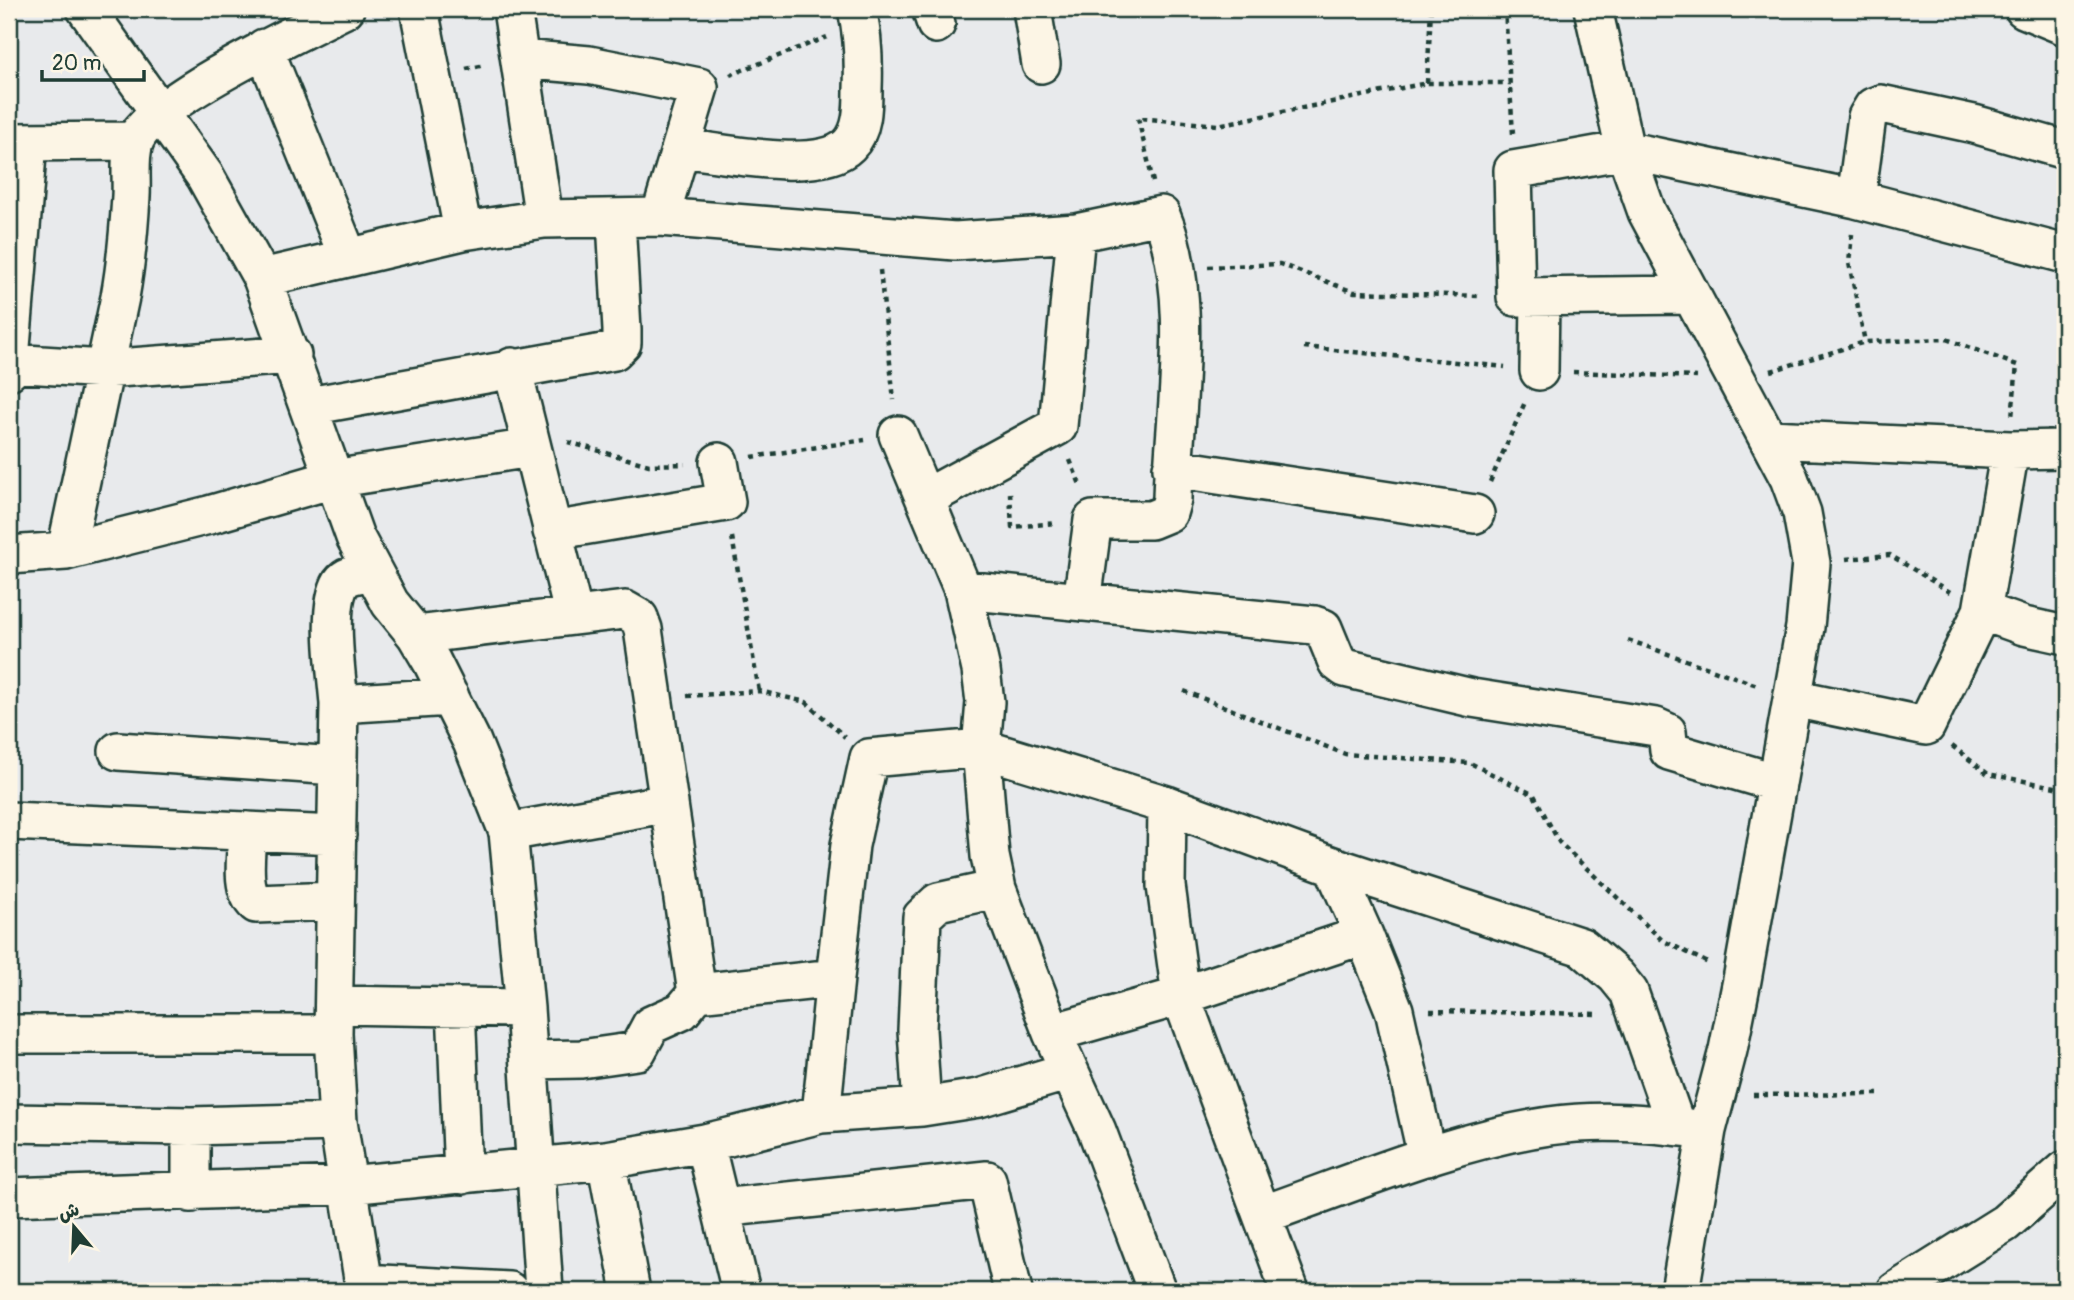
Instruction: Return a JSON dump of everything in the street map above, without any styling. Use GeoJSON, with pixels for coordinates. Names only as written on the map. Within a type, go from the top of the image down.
{"type":"FeatureCollection","features":[{"type":"Feature","properties":{"kind":"street"},"geometry":{"type":"LineString","coordinates":[[86,9],[162,111],[218,198],[262,278],[292,355],[333,479],[371,572],[390,603],[416,635],[450,696],[508,832],[525,1008],[544,1291]]}},
{"type":"Feature","properties":{"kind":"street"},"geometry":{"type":"LineString","coordinates":[[66,551],[126,262],[134,141],[162,111],[264,48],[345,9]]}},
{"type":"Feature","properties":{"kind":"street"},"geometry":{"type":"LineString","coordinates":[[419,9],[463,231]]}},
{"type":"Feature","properties":{"kind":"street"},"geometry":{"type":"LineString","coordinates":[[512,9],[544,219]]}},
{"type":"Feature","properties":{"kind":"street"},"geometry":{"type":"LineString","coordinates":[[1032,9],[1041,64]]}},
{"type":"Feature","properties":{"kind":"street"},"geometry":{"type":"LineString","coordinates":[[1593,9],[1625,150],[1647,212],[1689,295],[1769,439],[1802,513],[1811,563],[1805,627],[1742,980],[1717,1095],[1692,1128]]}},
{"type":"Feature","properties":{"kind":"street"},"geometry":{"type":"LineString","coordinates":[[2024,9],[2065,26]]}},
{"type":"Feature","properties":{"kind":"street"},"geometry":{"type":"LineString","coordinates":[[681,148],[799,161],[834,155],[849,145],[859,128],[863,103],[858,17]]}},
{"type":"Feature","properties":{"kind":"street"},"geometry":{"type":"LineString","coordinates":[[264,48],[348,257]]}},
{"type":"Feature","properties":{"kind":"street"},"geometry":{"type":"LineString","coordinates":[[521,59],[589,65],[699,87],[660,217]]}},
{"type":"Feature","properties":{"kind":"street"},"geometry":{"type":"LineString","coordinates":[[1856,199],[1867,117],[1873,107],[1881,104],[1974,124],[2065,150]]}},
{"type":"Feature","properties":{"kind":"street"},"geometry":{"type":"LineString","coordinates":[[134,141],[18,143],[9,367],[104,369],[292,355]]}},
{"type":"Feature","properties":{"kind":"street"},"geometry":{"type":"LineString","coordinates":[[1539,371],[1513,170],[1625,150],[1856,199],[2065,254]]}},
{"type":"Feature","properties":{"kind":"street"},"geometry":{"type":"LineString","coordinates":[[262,278],[463,231],[544,219],[617,220],[660,217],[955,241],[1076,233],[1161,215],[1171,240],[1176,269],[1179,335],[1172,499],[1168,513],[1152,520],[1093,520],[1083,602]]}},
{"type":"Feature","properties":{"kind":"street"},"geometry":{"type":"LineString","coordinates":[[309,406],[512,367],[614,351],[621,343],[617,220]]}},
{"type":"Feature","properties":{"kind":"street"},"geometry":{"type":"LineString","coordinates":[[926,498],[1058,426],[1076,233]]}},
{"type":"Feature","properties":{"kind":"street"},"geometry":{"type":"LineString","coordinates":[[1528,297],[1689,295]]}},
{"type":"Feature","properties":{"kind":"street"},"geometry":{"type":"LineString","coordinates":[[512,367],[573,617]]}},
{"type":"Feature","properties":{"kind":"street"},"geometry":{"type":"LineString","coordinates":[[898,435],[963,590],[985,702],[981,748],[990,856],[997,889],[1052,1033],[1109,1164],[1157,1291]]}},
{"type":"Feature","properties":{"kind":"street"},"geometry":{"type":"LineString","coordinates":[[1769,439],[2010,450],[2065,449]]}},
{"type":"Feature","properties":{"kind":"street"},"geometry":{"type":"LineString","coordinates":[[9,555],[66,551],[209,515],[333,479],[530,448]]}},
{"type":"Feature","properties":{"kind":"street"},"geometry":{"type":"LineString","coordinates":[[1793,698],[1926,726],[1982,611],[2010,450]]}},
{"type":"Feature","properties":{"kind":"street"},"geometry":{"type":"LineString","coordinates":[[552,531],[726,502],[719,462]]}},
{"type":"Feature","properties":{"kind":"street"},"geometry":{"type":"LineString","coordinates":[[1172,468],[1475,514]]}},
{"type":"Feature","properties":{"kind":"street"},"geometry":{"type":"LineString","coordinates":[[371,572],[349,576],[341,584],[336,599],[334,628],[339,704],[334,1020],[338,1122],[365,1287],[509,1291]]}},
{"type":"Feature","properties":{"kind":"street"},"geometry":{"type":"LineString","coordinates":[[963,590],[1314,625],[1323,628],[1337,662],[1345,668],[1472,698],[1656,727],[1667,733],[1669,751],[1777,783]]}},
{"type":"Feature","properties":{"kind":"street"},"geometry":{"type":"LineString","coordinates":[[416,635],[625,610],[639,618],[697,993]]}},
{"type":"Feature","properties":{"kind":"street"},"geometry":{"type":"LineString","coordinates":[[1982,611],[2024,626],[2065,635]]}},
{"type":"Feature","properties":{"kind":"street"},"geometry":{"type":"LineString","coordinates":[[339,704],[450,696]]}},
{"type":"Feature","properties":{"kind":"street"},"geometry":{"type":"LineString","coordinates":[[821,1114],[849,845],[869,758],[981,748],[1167,805],[1333,866],[1582,947],[1616,976],[1629,992],[1692,1128],[1680,1291]]}},
{"type":"Feature","properties":{"kind":"street"},"geometry":{"type":"LineString","coordinates":[[118,751],[336,766]]}},
{"type":"Feature","properties":{"kind":"street"},"geometry":{"type":"LineString","coordinates":[[508,832],[669,803]]}},
{"type":"Feature","properties":{"kind":"street"},"geometry":{"type":"LineString","coordinates":[[1167,805],[1167,886],[1181,996],[1290,1291]]}},
{"type":"Feature","properties":{"kind":"street"},"geometry":{"type":"LineString","coordinates":[[9,821],[337,835]]}},
{"type":"Feature","properties":{"kind":"street"},"geometry":{"type":"LineString","coordinates":[[247,831],[246,888],[248,897],[256,904],[335,901]]}},
{"type":"Feature","properties":{"kind":"street"},"geometry":{"type":"LineString","coordinates":[[1333,866],[1394,1010],[1427,1157]]}},
{"type":"Feature","properties":{"kind":"street"},"geometry":{"type":"LineString","coordinates":[[922,1107],[917,1030],[922,917],[938,902],[997,889]]}},
{"type":"Feature","properties":{"kind":"street"},"geometry":{"type":"LineString","coordinates":[[1052,1033],[1181,996],[1364,935]]}},
{"type":"Feature","properties":{"kind":"street"},"geometry":{"type":"LineString","coordinates":[[529,1060],[581,1059],[637,1051],[651,1025],[682,1011],[697,993],[835,978]]}},
{"type":"Feature","properties":{"kind":"street"},"geometry":{"type":"LineString","coordinates":[[9,1034],[334,1020],[456,1007],[525,1008]]}},
{"type":"Feature","properties":{"kind":"street"},"geometry":{"type":"LineString","coordinates":[[456,1007],[463,1175]]}},
{"type":"Feature","properties":{"kind":"street"},"geometry":{"type":"LineString","coordinates":[[9,1197],[191,1193],[348,1185],[606,1160],[705,1143],[821,1114],[922,1107],[979,1098],[1069,1071]]}},
{"type":"Feature","properties":{"kind":"street"},"geometry":{"type":"LineString","coordinates":[[9,1123],[191,1126],[338,1122]]}},
{"type":"Feature","properties":{"kind":"street"},"geometry":{"type":"LineString","coordinates":[[1262,1215],[1427,1157],[1549,1126],[1642,1122],[1692,1128]]}},
{"type":"Feature","properties":{"kind":"street"},"geometry":{"type":"LineString","coordinates":[[191,1126],[191,1193]]}},
{"type":"Feature","properties":{"kind":"street"},"geometry":{"type":"LineString","coordinates":[[705,1143],[741,1291]]}},
{"type":"Feature","properties":{"kind":"street"},"geometry":{"type":"LineString","coordinates":[[606,1160],[631,1291]]}},
{"type":"Feature","properties":{"kind":"street"},"geometry":{"type":"LineString","coordinates":[[1896,1291],[2005,1223],[2065,1170]]}},
{"type":"Feature","properties":{"kind":"street"},"geometry":{"type":"LineString","coordinates":[[721,1208],[987,1180],[1013,1291]]}},
{"type":"Feature","properties":{"kind":"path"},"geometry":{"type":"LineString","coordinates":[[1427,83],[1431,9]]}},
{"type":"Feature","properties":{"kind":"path"},"geometry":{"type":"LineString","coordinates":[[1505,9],[1511,83],[1513,170]]}},
{"type":"Feature","properties":{"kind":"path"},"geometry":{"type":"LineString","coordinates":[[699,87],[858,17]]}},
{"type":"Feature","properties":{"kind":"path"},"geometry":{"type":"LineString","coordinates":[[433,74],[521,59]]}},
{"type":"Feature","properties":{"kind":"path"},"geometry":{"type":"LineString","coordinates":[[1161,215],[1138,118],[1218,125],[1427,83],[1511,83]]}},
{"type":"Feature","properties":{"kind":"path"},"geometry":{"type":"LineString","coordinates":[[1856,199],[1849,263],[1865,342]]}},
{"type":"Feature","properties":{"kind":"path"},"geometry":{"type":"LineString","coordinates":[[719,462],[898,435],[877,234]]}},
{"type":"Feature","properties":{"kind":"path"},"geometry":{"type":"LineString","coordinates":[[1176,269],[1280,264],[1354,292],[1528,297]]}},
{"type":"Feature","properties":{"kind":"path"},"geometry":{"type":"LineString","coordinates":[[1304,347],[1539,371],[1734,378],[1780,369],[1865,342],[1946,339],[2017,365],[2010,450]]}},
{"type":"Feature","properties":{"kind":"path"},"geometry":{"type":"LineString","coordinates":[[1475,514],[1539,371]]}},
{"type":"Feature","properties":{"kind":"path"},"geometry":{"type":"LineString","coordinates":[[1007,455],[1012,527],[1093,520],[1058,426]]}},
{"type":"Feature","properties":{"kind":"path"},"geometry":{"type":"LineString","coordinates":[[530,448],[572,441],[649,465]]}},
{"type":"Feature","properties":{"kind":"path"},"geometry":{"type":"LineString","coordinates":[[726,502],[759,691]]}},
{"type":"Feature","properties":{"kind":"path"},"geometry":{"type":"LineString","coordinates":[[1811,563],[1890,555],[1982,611]]}},
{"type":"Feature","properties":{"kind":"path"},"geometry":{"type":"LineString","coordinates":[[1628,640],[1793,698]]}},
{"type":"Feature","properties":{"kind":"path"},"geometry":{"type":"LineString","coordinates":[[652,699],[759,691],[806,702],[869,758]]}},
{"type":"Feature","properties":{"kind":"path"},"geometry":{"type":"LineString","coordinates":[[1184,691],[1345,754],[1470,763],[1534,795],[1559,842],[1662,940],[1742,980]]}},
{"type":"Feature","properties":{"kind":"path"},"geometry":{"type":"LineString","coordinates":[[1926,726],[1988,775],[2065,789]]}},
{"type":"Feature","properties":{"kind":"path"},"geometry":{"type":"LineString","coordinates":[[1394,1010],[1639,1014]]}},
{"type":"Feature","properties":{"kind":"path"},"geometry":{"type":"LineString","coordinates":[[1717,1095],[1882,1094]]}}]}
